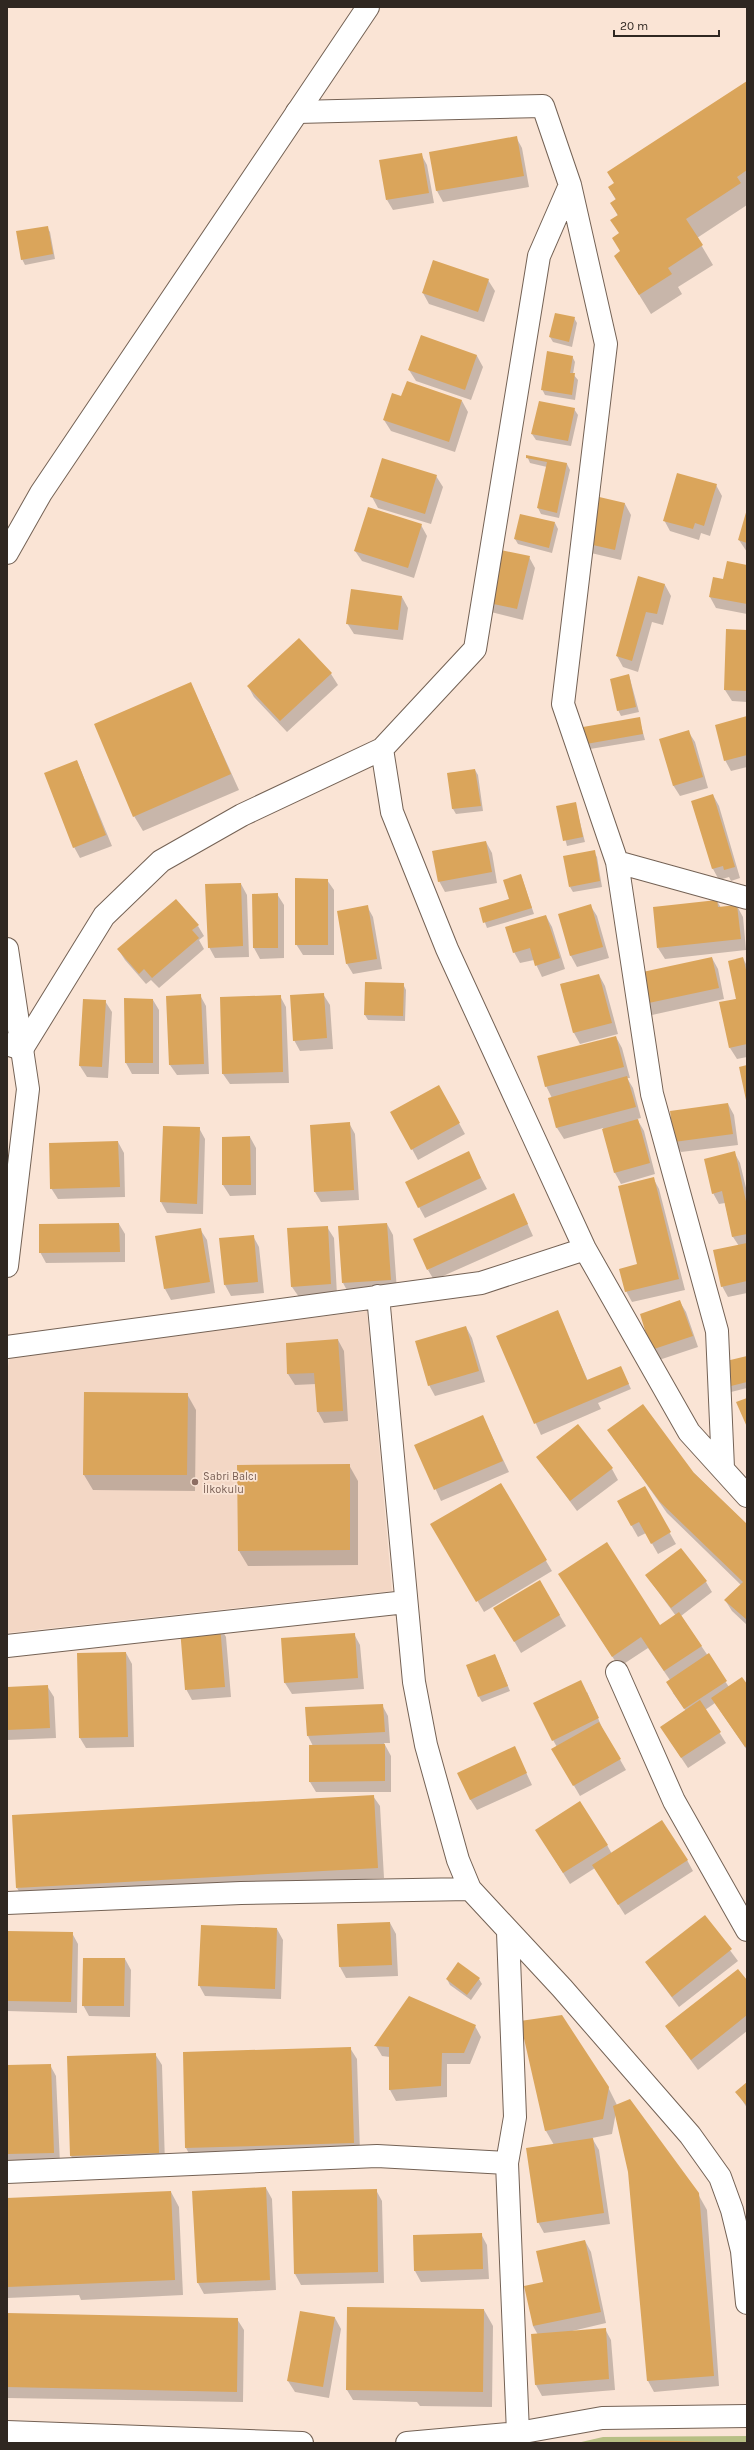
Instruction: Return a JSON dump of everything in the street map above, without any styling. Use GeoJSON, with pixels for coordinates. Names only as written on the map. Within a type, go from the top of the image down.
{"type":"FeatureCollection","features":[{"type":"Feature","properties":{"kind":"street"},"geometry":{"type":"LineString","coordinates":[[7,553],[41,493],[368,7]]}},
{"type":"Feature","properties":{"kind":"street"},"geometry":{"type":"LineString","coordinates":[[298,112],[543,106],[570,185],[606,344],[563,704],[617,862],[652,1094],[717,1331],[722,1468]]}},
{"type":"Feature","properties":{"kind":"street"},"geometry":{"type":"LineString","coordinates":[[15,1047],[104,916],[161,861],[242,815],[382,749],[475,649],[539,256],[570,185]]}},
{"type":"Feature","properties":{"kind":"street"},"geometry":{"type":"LineString","coordinates":[[382,749],[392,812],[446,949],[585,1249],[690,1432],[747,1496]]}},
{"type":"Feature","properties":{"kind":"street"},"geometry":{"type":"LineString","coordinates":[[617,862],[746,902]]}},
{"type":"Feature","properties":{"kind":"street"},"geometry":{"type":"LineString","coordinates":[[7,949],[15,1047],[28,1089],[7,1266]]}},
{"type":"Feature","properties":{"kind":"street"},"geometry":{"type":"LineString","coordinates":[[7,1346],[481,1283],[585,1249]]}},
{"type":"Feature","properties":{"kind":"street"},"geometry":{"type":"LineString","coordinates":[[378,1296],[414,1682],[426,1745],[458,1860],[470,1889],[508,1932],[562,1988],[690,2135],[720,2177],[732,2210],[742,2251],[747,2303]]}},
{"type":"Feature","properties":{"kind":"street"},"geometry":{"type":"LineString","coordinates":[[7,1646],[406,1602]]}},
{"type":"Feature","properties":{"kind":"street"},"geometry":{"type":"LineString","coordinates":[[617,1672],[674,1801],[747,1930]]}},
{"type":"Feature","properties":{"kind":"street"},"geometry":{"type":"LineString","coordinates":[[7,1903],[241,1893],[470,1889]]}},
{"type":"Feature","properties":{"kind":"street"},"geometry":{"type":"LineString","coordinates":[[508,1932],[515,2117],[508,2163],[510,2438]]}},
{"type":"Feature","properties":{"kind":"street"},"geometry":{"type":"LineString","coordinates":[[7,2172],[377,2156],[508,2163]]}},
{"type":"Feature","properties":{"kind":"street"},"geometry":{"type":"LineString","coordinates":[[407,2443],[510,2438],[602,2418],[747,2416]]}},
{"type":"Feature","properties":{"kind":"street"},"geometry":{"type":"LineString","coordinates":[[7,2432],[302,2443]]}},
{"type":"Feature","properties":{"kind":"shaded area","name":"Sabri Balcı İlkokulu"},"geometry":{"type":"Polygon","coordinates":[[[367,1311],[392,1591],[7,1633],[7,1373],[10,1355],[367,1311]]]}},
{"type":"Feature","properties":{"kind":"green space"},"geometry":{"type":"Polygon","coordinates":[[[747,2436],[747,2443],[577,2443],[603,2437],[747,2436]]]}},
{"type":"Feature","properties":{"kind":"building"},"geometry":{"type":"Polygon","coordinates":[[[747,81],[747,170],[737,177],[741,183],[686,219],[703,245],[668,268],[672,274],[639,295],[614,256],[620,251],[612,238],[619,233],[610,220],[618,215],[610,203],[616,199],[608,187],[614,183],[607,172],[747,81]]]}},
{"type":"Feature","properties":{"kind":"building"},"geometry":{"type":"Polygon","coordinates":[[[517,136],[524,176],[436,191],[429,152],[517,136]]]}},
{"type":"Feature","properties":{"kind":"building"},"geometry":{"type":"Polygon","coordinates":[[[422,153],[429,193],[386,200],[379,160],[422,153]]]}},
{"type":"Feature","properties":{"kind":"building"},"geometry":{"type":"Polygon","coordinates":[[[48,226],[53,254],[21,260],[16,231],[48,226]]]}},
{"type":"Feature","properties":{"kind":"building"},"geometry":{"type":"Polygon","coordinates":[[[433,260],[489,279],[478,312],[422,293],[433,260]]]}},
{"type":"Feature","properties":{"kind":"building"},"geometry":{"type":"Polygon","coordinates":[[[555,313],[575,317],[569,342],[549,337],[555,313]]]}},
{"type":"Feature","properties":{"kind":"building"},"geometry":{"type":"Polygon","coordinates":[[[421,335],[477,355],[465,390],[408,370],[421,335]]]}},
{"type":"Feature","properties":{"kind":"building"},"geometry":{"type":"Polygon","coordinates":[[[547,351],[573,356],[570,373],[575,373],[572,395],[541,390],[547,351]]]}},
{"type":"Feature","properties":{"kind":"building"},"geometry":{"type":"Polygon","coordinates":[[[407,381],[462,400],[449,442],[383,420],[392,393],[401,396],[407,381]]]}},
{"type":"Feature","properties":{"kind":"building"},"geometry":{"type":"Polygon","coordinates":[[[539,401],[575,408],[568,441],[531,434],[539,401]]]}},
{"type":"Feature","properties":{"kind":"building"},"geometry":{"type":"Polygon","coordinates":[[[526,455],[567,463],[557,513],[537,508],[547,462],[526,458],[526,455]]]}},
{"type":"Feature","properties":{"kind":"building"},"geometry":{"type":"Polygon","coordinates":[[[382,458],[437,475],[425,514],[370,497],[382,458]]]}},
{"type":"Feature","properties":{"kind":"building"},"geometry":{"type":"Polygon","coordinates":[[[677,473],[717,484],[704,526],[695,523],[693,529],[663,521],[677,473]]]}},
{"type":"Feature","properties":{"kind":"building"},"geometry":{"type":"Polygon","coordinates":[[[595,496],[625,503],[615,550],[584,543],[595,496]]]}},
{"type":"Feature","properties":{"kind":"building"},"geometry":{"type":"Polygon","coordinates":[[[368,507],[422,524],[408,568],[354,551],[368,507]]]}},
{"type":"Feature","properties":{"kind":"building"},"geometry":{"type":"Polygon","coordinates":[[[747,509],[747,543],[738,540],[747,509]]]}},
{"type":"Feature","properties":{"kind":"building"},"geometry":{"type":"Polygon","coordinates":[[[520,514],[555,522],[549,548],[514,539],[520,514]]]}},
{"type":"Feature","properties":{"kind":"building"},"geometry":{"type":"Polygon","coordinates":[[[496,549],[530,556],[517,609],[484,602],[496,549]]]}},
{"type":"Feature","properties":{"kind":"building"},"geometry":{"type":"Polygon","coordinates":[[[727,561],[747,565],[747,604],[709,597],[713,577],[723,579],[727,561]]]}},
{"type":"Feature","properties":{"kind":"building"},"geometry":{"type":"Polygon","coordinates":[[[638,576],[665,584],[657,614],[646,612],[632,661],[616,656],[638,576]]]}},
{"type":"Feature","properties":{"kind":"building"},"geometry":{"type":"Polygon","coordinates":[[[351,589],[402,596],[398,630],[346,624],[351,589]]]}},
{"type":"Feature","properties":{"kind":"building"},"geometry":{"type":"Polygon","coordinates":[[[726,629],[747,630],[747,691],[724,690],[726,629]]]}},
{"type":"Feature","properties":{"kind":"building"},"geometry":{"type":"Polygon","coordinates":[[[299,638],[332,673],[280,721],[247,686],[299,638]]]}},
{"type":"Feature","properties":{"kind":"building"},"geometry":{"type":"Polygon","coordinates":[[[629,674],[636,707],[617,711],[610,679],[629,674]]]}},
{"type":"Feature","properties":{"kind":"building"},"geometry":{"type":"Polygon","coordinates":[[[191,682],[231,774],[133,817],[94,724],[191,682]]]}},
{"type":"Feature","properties":{"kind":"building"},"geometry":{"type":"Polygon","coordinates":[[[747,716],[747,755],[724,761],[715,725],[747,716]]]}},
{"type":"Feature","properties":{"kind":"building"},"geometry":{"type":"Polygon","coordinates":[[[640,717],[643,734],[586,744],[583,727],[640,717]]]}},
{"type":"Feature","properties":{"kind":"building"},"geometry":{"type":"Polygon","coordinates":[[[689,730],[703,777],[673,786],[659,739],[689,730]]]}},
{"type":"Feature","properties":{"kind":"building"},"geometry":{"type":"Polygon","coordinates":[[[77,760],[106,835],[73,848],[44,773],[77,760]]]}},
{"type":"Feature","properties":{"kind":"building"},"geometry":{"type":"Polygon","coordinates":[[[475,769],[481,806],[452,809],[447,773],[475,769]]]}},
{"type":"Feature","properties":{"kind":"building"},"geometry":{"type":"Polygon","coordinates":[[[713,794],[735,867],[724,870],[723,866],[712,869],[691,801],[713,794]]]}},
{"type":"Feature","properties":{"kind":"building"},"geometry":{"type":"Polygon","coordinates":[[[576,802],[583,837],[563,841],[556,806],[576,802]]]}},
{"type":"Feature","properties":{"kind":"building"},"geometry":{"type":"Polygon","coordinates":[[[486,841],[492,872],[438,882],[432,851],[486,841]]]}},
{"type":"Feature","properties":{"kind":"building"},"geometry":{"type":"Polygon","coordinates":[[[595,850],[600,881],[569,887],[563,856],[595,850]]]}},
{"type":"Feature","properties":{"kind":"building"},"geometry":{"type":"Polygon","coordinates":[[[521,874],[532,908],[483,923],[479,908],[509,899],[503,880],[521,874]]]}},
{"type":"Feature","properties":{"kind":"building"},"geometry":{"type":"Polygon","coordinates":[[[295,878],[328,879],[328,945],[295,945],[295,878]]]}},
{"type":"Feature","properties":{"kind":"building"},"geometry":{"type":"Polygon","coordinates":[[[241,883],[243,946],[208,948],[205,884],[241,883]]]}},
{"type":"Feature","properties":{"kind":"building"},"geometry":{"type":"Polygon","coordinates":[[[278,893],[278,948],[253,948],[252,894],[278,893]]]}},
{"type":"Feature","properties":{"kind":"building"},"geometry":{"type":"Polygon","coordinates":[[[176,899],[199,925],[192,930],[199,938],[152,978],[144,969],[139,974],[117,949],[176,899]]]}},
{"type":"Feature","properties":{"kind":"building"},"geometry":{"type":"Polygon","coordinates":[[[717,900],[718,907],[737,905],[741,939],[657,948],[653,907],[717,900]]]}},
{"type":"Feature","properties":{"kind":"building"},"geometry":{"type":"Polygon","coordinates":[[[591,904],[603,947],[570,956],[558,914],[591,904]]]}},
{"type":"Feature","properties":{"kind":"building"},"geometry":{"type":"Polygon","coordinates":[[[368,905],[377,959],[346,964],[337,911],[368,905]]]}},
{"type":"Feature","properties":{"kind":"building"},"geometry":{"type":"Polygon","coordinates":[[[546,915],[560,958],[535,966],[530,948],[513,953],[505,927],[546,915]]]}},
{"type":"Feature","properties":{"kind":"building"},"geometry":{"type":"Polygon","coordinates":[[[712,957],[719,988],[644,1004],[638,973],[712,957]]]}},
{"type":"Feature","properties":{"kind":"building"},"geometry":{"type":"Polygon","coordinates":[[[743,957],[747,974],[747,1044],[729,1048],[719,1002],[736,999],[728,961],[743,957]]]}},
{"type":"Feature","properties":{"kind":"building"},"geometry":{"type":"Polygon","coordinates":[[[599,974],[612,1023],[573,1033],[560,984],[599,974]]]}},
{"type":"Feature","properties":{"kind":"building"},"geometry":{"type":"Polygon","coordinates":[[[365,982],[404,983],[403,1016],[364,1015],[365,982]]]}},
{"type":"Feature","properties":{"kind":"building"},"geometry":{"type":"Polygon","coordinates":[[[324,993],[327,1038],[293,1041],[290,995],[324,993]]]}},
{"type":"Feature","properties":{"kind":"building"},"geometry":{"type":"Polygon","coordinates":[[[201,994],[204,1064],[169,1065],[166,996],[201,994]]]}},
{"type":"Feature","properties":{"kind":"building"},"geometry":{"type":"Polygon","coordinates":[[[281,995],[283,1072],[222,1074],[220,997],[281,995]]]}},
{"type":"Feature","properties":{"kind":"building"},"geometry":{"type":"Polygon","coordinates":[[[124,998],[153,999],[153,1063],[125,1063],[124,998]]]}},
{"type":"Feature","properties":{"kind":"building"},"geometry":{"type":"Polygon","coordinates":[[[83,999],[106,1000],[102,1067],[79,1066],[83,999]]]}},
{"type":"Feature","properties":{"kind":"building"},"geometry":{"type":"Polygon","coordinates":[[[616,1036],[624,1067],[545,1087],[537,1056],[616,1036]]]}},
{"type":"Feature","properties":{"kind":"building"},"geometry":{"type":"Polygon","coordinates":[[[747,1065],[747,1100],[746,1100],[739,1067],[747,1065]]]}},
{"type":"Feature","properties":{"kind":"building"},"geometry":{"type":"Polygon","coordinates":[[[627,1076],[636,1107],[556,1128],[548,1098],[627,1076]]]}},
{"type":"Feature","properties":{"kind":"building"},"geometry":{"type":"Polygon","coordinates":[[[439,1085],[460,1123],[411,1150],[390,1112],[439,1085]]]}},
{"type":"Feature","properties":{"kind":"building"},"geometry":{"type":"Polygon","coordinates":[[[728,1103],[733,1134],[674,1142],[670,1111],[728,1103]]]}},
{"type":"Feature","properties":{"kind":"building"},"geometry":{"type":"Polygon","coordinates":[[[638,1119],[650,1163],[614,1173],[602,1129],[638,1119]]]}},
{"type":"Feature","properties":{"kind":"building"},"geometry":{"type":"Polygon","coordinates":[[[350,1122],[354,1190],[314,1192],[310,1125],[350,1122]]]}},
{"type":"Feature","properties":{"kind":"building"},"geometry":{"type":"Polygon","coordinates":[[[163,1126],[200,1127],[197,1204],[160,1202],[163,1126]]]}},
{"type":"Feature","properties":{"kind":"building"},"geometry":{"type":"Polygon","coordinates":[[[250,1136],[251,1185],[222,1185],[222,1137],[250,1136]]]}},
{"type":"Feature","properties":{"kind":"building"},"geometry":{"type":"Polygon","coordinates":[[[118,1141],[120,1187],[50,1189],[49,1143],[118,1141]]]}},
{"type":"Feature","properties":{"kind":"building"},"geometry":{"type":"Polygon","coordinates":[[[469,1151],[481,1178],[418,1208],[405,1182],[469,1151]]]}},
{"type":"Feature","properties":{"kind":"building"},"geometry":{"type":"Polygon","coordinates":[[[735,1151],[747,1206],[747,1234],[732,1237],[722,1191],[712,1194],[704,1159],[735,1151]]]}},
{"type":"Feature","properties":{"kind":"building"},"geometry":{"type":"Polygon","coordinates":[[[654,1177],[679,1279],[625,1292],[619,1269],[637,1264],[618,1186],[654,1177]]]}},
{"type":"Feature","properties":{"kind":"building"},"geometry":{"type":"Polygon","coordinates":[[[514,1193],[528,1224],[427,1270],[413,1239],[514,1193]]]}},
{"type":"Feature","properties":{"kind":"building"},"geometry":{"type":"Polygon","coordinates":[[[119,1223],[120,1252],[39,1253],[39,1224],[119,1223]]]}},
{"type":"Feature","properties":{"kind":"building"},"geometry":{"type":"Polygon","coordinates":[[[387,1223],[391,1280],[342,1283],[338,1226],[387,1223]]]}},
{"type":"Feature","properties":{"kind":"building"},"geometry":{"type":"Polygon","coordinates":[[[328,1226],[331,1284],[291,1287],[287,1228],[328,1226]]]}},
{"type":"Feature","properties":{"kind":"building"},"geometry":{"type":"Polygon","coordinates":[[[201,1228],[210,1282],[164,1289],[155,1236],[201,1228]]]}},
{"type":"Feature","properties":{"kind":"building"},"geometry":{"type":"Polygon","coordinates":[[[254,1235],[258,1282],[224,1285],[219,1238],[254,1235]]]}},
{"type":"Feature","properties":{"kind":"building"},"geometry":{"type":"Polygon","coordinates":[[[747,1243],[747,1281],[721,1287],[713,1250],[747,1243]]]}},
{"type":"Feature","properties":{"kind":"building"},"geometry":{"type":"Polygon","coordinates":[[[680,1300],[693,1336],[651,1350],[640,1314],[680,1300]]]}},
{"type":"Feature","properties":{"kind":"building"},"geometry":{"type":"Polygon","coordinates":[[[558,1310],[587,1380],[621,1366],[629,1384],[534,1424],[496,1336],[558,1310]]]}},
{"type":"Feature","properties":{"kind":"building"},"geometry":{"type":"Polygon","coordinates":[[[466,1326],[479,1371],[428,1386],[415,1341],[466,1326]]]}},
{"type":"Feature","properties":{"kind":"building"},"geometry":{"type":"Polygon","coordinates":[[[338,1339],[343,1411],[317,1412],[314,1373],[287,1374],[286,1343],[338,1339]]]}},
{"type":"Feature","properties":{"kind":"building"},"geometry":{"type":"Polygon","coordinates":[[[747,1356],[747,1382],[727,1387],[722,1362],[747,1356]]]}},
{"type":"Feature","properties":{"kind":"building"},"geometry":{"type":"Polygon","coordinates":[[[84,1392],[188,1393],[187,1475],[83,1475],[84,1392]]]}},
{"type":"Feature","properties":{"kind":"building"},"geometry":{"type":"Polygon","coordinates":[[[747,1398],[747,1427],[736,1402],[747,1398]]]}},
{"type":"Feature","properties":{"kind":"building"},"geometry":{"type":"Polygon","coordinates":[[[643,1404],[694,1473],[747,1524],[747,1620],[724,1600],[743,1582],[660,1502],[607,1430],[643,1404]]]}},
{"type":"Feature","properties":{"kind":"building"},"geometry":{"type":"Polygon","coordinates":[[[483,1415],[503,1461],[434,1490],[414,1445],[483,1415]]]}},
{"type":"Feature","properties":{"kind":"building"},"geometry":{"type":"Polygon","coordinates":[[[578,1424],[613,1468],[570,1501],[536,1457],[578,1424]]]}},
{"type":"Feature","properties":{"kind":"building"},"geometry":{"type":"Polygon","coordinates":[[[350,1464],[350,1550],[238,1551],[237,1465],[350,1464]]]}},
{"type":"Feature","properties":{"kind":"building"},"geometry":{"type":"Polygon","coordinates":[[[501,1483],[547,1560],[476,1602],[430,1524],[501,1483]]]}},
{"type":"Feature","properties":{"kind":"building"},"geometry":{"type":"Polygon","coordinates":[[[645,1486],[671,1532],[651,1544],[639,1522],[631,1526],[617,1501],[645,1486]]]}},
{"type":"Feature","properties":{"kind":"building"},"geometry":{"type":"Polygon","coordinates":[[[607,1542],[660,1625],[679,1612],[702,1646],[664,1671],[641,1637],[612,1657],[558,1574],[607,1542]]]}},
{"type":"Feature","properties":{"kind":"building"},"geometry":{"type":"Polygon","coordinates":[[[681,1548],[707,1581],[671,1608],[645,1575],[681,1548]]]}},
{"type":"Feature","properties":{"kind":"building"},"geometry":{"type":"Polygon","coordinates":[[[540,1580],[560,1615],[514,1642],[493,1608],[540,1580]]]}},
{"type":"Feature","properties":{"kind":"building"},"geometry":{"type":"Polygon","coordinates":[[[220,1625],[225,1687],[185,1690],[180,1629],[220,1625]]]}},
{"type":"Feature","properties":{"kind":"building"},"geometry":{"type":"Polygon","coordinates":[[[355,1633],[358,1678],[284,1683],[281,1638],[355,1633]]]}},
{"type":"Feature","properties":{"kind":"building"},"geometry":{"type":"Polygon","coordinates":[[[126,1652],[128,1737],[79,1738],[77,1653],[126,1652]]]}},
{"type":"Feature","properties":{"kind":"building"},"geometry":{"type":"Polygon","coordinates":[[[709,1653],[727,1681],[684,1709],[666,1682],[709,1653]]]}},
{"type":"Feature","properties":{"kind":"building"},"geometry":{"type":"Polygon","coordinates":[[[495,1654],[508,1686],[478,1697],[466,1665],[495,1654]]]}},
{"type":"Feature","properties":{"kind":"building"},"geometry":{"type":"Polygon","coordinates":[[[742,1677],[747,1684],[747,1746],[745,1747],[711,1698],[742,1677]]]}},
{"type":"Feature","properties":{"kind":"building"},"geometry":{"type":"Polygon","coordinates":[[[581,1680],[599,1718],[552,1741],[533,1703],[581,1680]]]}},
{"type":"Feature","properties":{"kind":"building"},"geometry":{"type":"Polygon","coordinates":[[[48,1685],[50,1728],[7,1730],[7,1687],[48,1685]]]}},
{"type":"Feature","properties":{"kind":"building"},"geometry":{"type":"Polygon","coordinates":[[[700,1700],[721,1732],[681,1758],[660,1727],[700,1700]]]}},
{"type":"Feature","properties":{"kind":"building"},"geometry":{"type":"Polygon","coordinates":[[[383,1704],[385,1732],[307,1736],[305,1707],[383,1704]]]}},
{"type":"Feature","properties":{"kind":"building"},"geometry":{"type":"Polygon","coordinates":[[[599,1722],[621,1759],[573,1786],[551,1749],[599,1722]]]}},
{"type":"Feature","properties":{"kind":"building"},"geometry":{"type":"Polygon","coordinates":[[[385,1744],[385,1781],[309,1782],[309,1745],[385,1744]]]}},
{"type":"Feature","properties":{"kind":"building"},"geometry":{"type":"Polygon","coordinates":[[[515,1746],[527,1773],[470,1800],[457,1773],[515,1746]]]}},
{"type":"Feature","properties":{"kind":"building"},"geometry":{"type":"Polygon","coordinates":[[[374,1795],[378,1868],[16,1888],[12,1815],[374,1795]]]}},
{"type":"Feature","properties":{"kind":"building"},"geometry":{"type":"Polygon","coordinates":[[[580,1801],[608,1845],[563,1873],[535,1830],[580,1801]]]}},
{"type":"Feature","properties":{"kind":"building"},"geometry":{"type":"Polygon","coordinates":[[[662,1820],[688,1860],[618,1905],[592,1865],[662,1820]]]}},
{"type":"Feature","properties":{"kind":"building"},"geometry":{"type":"Polygon","coordinates":[[[705,1915],[732,1949],[672,1997],[645,1962],[705,1915]]]}},
{"type":"Feature","properties":{"kind":"building"},"geometry":{"type":"Polygon","coordinates":[[[390,1922],[392,1965],[339,1967],[337,1924],[390,1922]]]}},
{"type":"Feature","properties":{"kind":"building"},"geometry":{"type":"Polygon","coordinates":[[[201,1925],[277,1928],[275,1989],[198,1986],[201,1925]]]}},
{"type":"Feature","properties":{"kind":"building"},"geometry":{"type":"Polygon","coordinates":[[[7,1931],[73,1932],[71,2002],[7,2001],[7,1931]]]}},
{"type":"Feature","properties":{"kind":"building"},"geometry":{"type":"Polygon","coordinates":[[[83,1958],[125,1958],[124,2006],[82,2006],[83,1958]]]}},
{"type":"Feature","properties":{"kind":"building"},"geometry":{"type":"Polygon","coordinates":[[[458,1962],[480,1978],[467,1995],[446,1979],[458,1962]]]}},
{"type":"Feature","properties":{"kind":"building"},"geometry":{"type":"Polygon","coordinates":[[[738,1969],[747,1980],[747,2015],[691,2060],[665,2026],[738,1969]]]}},
{"type":"Feature","properties":{"kind":"building"},"geometry":{"type":"Polygon","coordinates":[[[409,1996],[476,2025],[464,2053],[442,2053],[441,2086],[389,2090],[389,2047],[374,2046],[409,1996]]]}},
{"type":"Feature","properties":{"kind":"building"},"geometry":{"type":"Polygon","coordinates":[[[562,2015],[609,2087],[603,2119],[545,2131],[520,2021],[562,2015]]]}},
{"type":"Feature","properties":{"kind":"building"},"geometry":{"type":"Polygon","coordinates":[[[351,2047],[354,2143],[185,2148],[183,2052],[351,2047]]]}},
{"type":"Feature","properties":{"kind":"building"},"geometry":{"type":"Polygon","coordinates":[[[156,2053],[159,2153],[70,2156],[67,2056],[156,2053]]]}},
{"type":"Feature","properties":{"kind":"building"},"geometry":{"type":"Polygon","coordinates":[[[51,2064],[54,2153],[7,2154],[7,2065],[51,2064]]]}},
{"type":"Feature","properties":{"kind":"building"},"geometry":{"type":"Polygon","coordinates":[[[747,2082],[747,2106],[735,2092],[747,2082]]]}},
{"type":"Feature","properties":{"kind":"building"},"geometry":{"type":"Polygon","coordinates":[[[630,2099],[699,2193],[714,2376],[647,2381],[628,2172],[613,2106],[630,2099]]]}},
{"type":"Feature","properties":{"kind":"building"},"geometry":{"type":"Polygon","coordinates":[[[593,2138],[604,2213],[537,2223],[526,2148],[593,2138]]]}},
{"type":"Feature","properties":{"kind":"building"},"geometry":{"type":"Polygon","coordinates":[[[266,2187],[270,2280],[197,2283],[192,2191],[266,2187]]]}},
{"type":"Feature","properties":{"kind":"building"},"geometry":{"type":"Polygon","coordinates":[[[377,2189],[378,2272],[294,2274],[292,2191],[377,2189]]]}},
{"type":"Feature","properties":{"kind":"building"},"geometry":{"type":"Polygon","coordinates":[[[171,2191],[175,2280],[7,2287],[7,2198],[171,2191]]]}},
{"type":"Feature","properties":{"kind":"building"},"geometry":{"type":"Polygon","coordinates":[[[482,2233],[483,2269],[414,2271],[413,2235],[482,2233]]]}},
{"type":"Feature","properties":{"kind":"building"},"geometry":{"type":"Polygon","coordinates":[[[585,2240],[601,2312],[533,2326],[524,2286],[543,2282],[536,2251],[585,2240]]]}},
{"type":"Feature","properties":{"kind":"building"},"geometry":{"type":"Polygon","coordinates":[[[347,2307],[484,2309],[483,2392],[346,2390],[347,2307]]]}},
{"type":"Feature","properties":{"kind":"building"},"geometry":{"type":"Polygon","coordinates":[[[300,2311],[335,2317],[323,2387],[287,2381],[300,2311]]]}},
{"type":"Feature","properties":{"kind":"building"},"geometry":{"type":"Polygon","coordinates":[[[7,2313],[238,2318],[237,2392],[7,2387],[7,2313]]]}},
{"type":"Feature","properties":{"kind":"building"},"geometry":{"type":"Polygon","coordinates":[[[606,2328],[609,2379],[535,2385],[531,2334],[606,2328]]]}},
{"type":"Feature","properties":{"kind":"building"},"geometry":{"type":"Polygon","coordinates":[[[640,2440],[715,2442],[715,2443],[640,2443],[640,2440]]]}},
{"type":"Feature","properties":{"kind":"place","name":"Sabri Balcı İlkokulu"},"geometry":{"type":"Point","coordinates":[195,1482]}}]}
